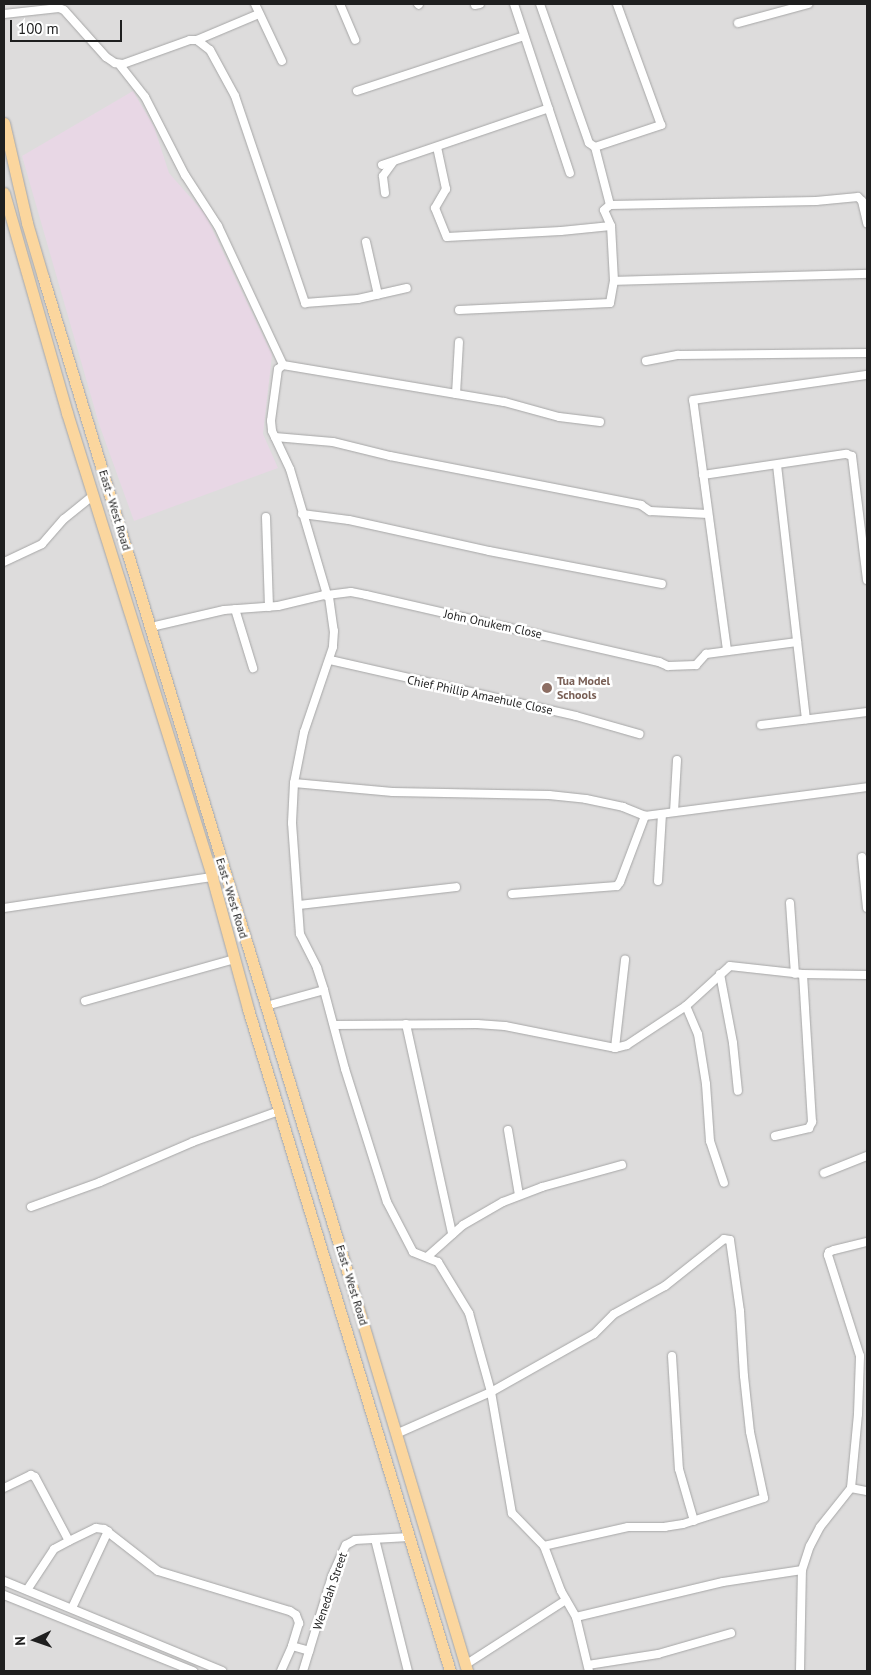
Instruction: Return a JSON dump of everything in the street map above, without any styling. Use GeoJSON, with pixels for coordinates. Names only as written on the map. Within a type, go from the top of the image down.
{"type":"FeatureCollection","features":[{"type":"Feature","properties":{"kind":"main road","name":"East - West Road"},"geometry":{"type":"LineString","coordinates":[[4,123],[27,223],[355,1297],[466,1668]]}},
{"type":"Feature","properties":{"kind":"main road","name":"East - West Road"},"geometry":{"type":"LineString","coordinates":[[4,193],[40,320],[212,877],[279,1112],[450,1671]]}},
{"type":"Feature","properties":{"kind":"main road"},"geometry":{"type":"LineString","coordinates":[[338,1302],[355,1297]]}},
{"type":"Feature","properties":{"kind":"street"},"geometry":{"type":"LineString","coordinates":[[255,4],[282,61]]}},
{"type":"Feature","properties":{"kind":"street"},"geometry":{"type":"LineString","coordinates":[[340,4],[355,40]]}},
{"type":"Feature","properties":{"kind":"street"},"geometry":{"type":"LineString","coordinates":[[514,4],[570,173]]}},
{"type":"Feature","properties":{"kind":"street"},"geometry":{"type":"LineString","coordinates":[[540,4],[590,143],[595,147],[610,205]]}},
{"type":"Feature","properties":{"kind":"street"},"geometry":{"type":"LineString","coordinates":[[595,147],[661,125],[617,4]]}},
{"type":"Feature","properties":{"kind":"street"},"geometry":{"type":"LineString","coordinates":[[738,23],[808,4]]}},
{"type":"Feature","properties":{"kind":"street"},"geometry":{"type":"LineString","coordinates":[[4,14],[59,8],[64,10],[106,57],[119,64],[145,97],[185,175],[218,226],[283,365]]}},
{"type":"Feature","properties":{"kind":"street"},"geometry":{"type":"LineString","coordinates":[[119,64],[197,40],[260,14]]}},
{"type":"Feature","properties":{"kind":"street"},"geometry":{"type":"LineString","coordinates":[[358,91],[524,36]]}},
{"type":"Feature","properties":{"kind":"street"},"geometry":{"type":"LineString","coordinates":[[197,40],[214,56],[235,96],[304,304],[378,295],[407,288]]}},
{"type":"Feature","properties":{"kind":"street"},"geometry":{"type":"LineString","coordinates":[[382,165],[549,108]]}},
{"type":"Feature","properties":{"kind":"street"},"geometry":{"type":"LineString","coordinates":[[437,147],[446,189],[435,208],[447,237],[561,231],[611,226]]}},
{"type":"Feature","properties":{"kind":"street"},"geometry":{"type":"LineString","coordinates":[[385,193],[383,176],[393,162]]}},
{"type":"Feature","properties":{"kind":"street"},"geometry":{"type":"LineString","coordinates":[[460,310],[608,304],[612,299],[614,281],[611,226],[604,210],[610,205],[816,201],[858,197],[862,201],[867,223]]}},
{"type":"Feature","properties":{"kind":"street"},"geometry":{"type":"LineString","coordinates":[[366,242],[378,295]]}},
{"type":"Feature","properties":{"kind":"street"},"geometry":{"type":"LineString","coordinates":[[614,281],[867,274]]}},
{"type":"Feature","properties":{"kind":"street"},"geometry":{"type":"LineString","coordinates":[[456,394],[458,342]]}},
{"type":"Feature","properties":{"kind":"street"},"geometry":{"type":"LineString","coordinates":[[646,361],[678,355],[867,353]]}},
{"type":"Feature","properties":{"kind":"street"},"geometry":{"type":"LineString","coordinates":[[600,422],[559,417],[504,402],[283,365],[278,369],[271,427],[290,469],[327,595],[334,631],[330,660],[304,732],[294,783],[293,850],[302,941],[317,968],[334,1025],[344,1069],[380,1185],[413,1252],[438,1262],[469,1313],[491,1392],[512,1513],[544,1546],[566,1600],[576,1617],[589,1668],[658,1654],[732,1634]]}},
{"type":"Feature","properties":{"kind":"street"},"geometry":{"type":"LineString","coordinates":[[797,642],[727,650],[693,400],[867,375]]}},
{"type":"Feature","properties":{"kind":"street"},"geometry":{"type":"LineString","coordinates":[[275,437],[333,442],[390,456],[641,505],[650,512],[708,514]]}},
{"type":"Feature","properties":{"kind":"street"},"geometry":{"type":"LineString","coordinates":[[703,475],[846,454],[852,456],[867,580]]}},
{"type":"Feature","properties":{"kind":"street"},"geometry":{"type":"LineString","coordinates":[[777,465],[806,719]]}},
{"type":"Feature","properties":{"kind":"street"},"geometry":{"type":"LineString","coordinates":[[4,562],[42,544],[64,520],[94,495]]}},
{"type":"Feature","properties":{"kind":"street"},"geometry":{"type":"LineString","coordinates":[[302,514],[349,520],[489,551],[662,584]]}},
{"type":"Feature","properties":{"kind":"street"},"geometry":{"type":"LineString","coordinates":[[266,517],[269,606]]}},
{"type":"Feature","properties":{"kind":"street","name":"John Onukem Close"},"geometry":{"type":"LineString","coordinates":[[151,627],[235,609],[269,606],[351,592],[660,662],[668,666],[696,665],[706,654],[727,650]]}},
{"type":"Feature","properties":{"kind":"street"},"geometry":{"type":"LineString","coordinates":[[235,609],[253,668]]}},
{"type":"Feature","properties":{"kind":"street","name":"Chief Phillip Amaehule Close"},"geometry":{"type":"LineString","coordinates":[[330,660],[630,730],[639,734]]}},
{"type":"Feature","properties":{"kind":"street"},"geometry":{"type":"LineString","coordinates":[[762,725],[867,712]]}},
{"type":"Feature","properties":{"kind":"street"},"geometry":{"type":"LineString","coordinates":[[674,812],[677,760]]}},
{"type":"Feature","properties":{"kind":"street"},"geometry":{"type":"LineString","coordinates":[[294,783],[393,792],[549,795],[586,798],[614,804],[645,816],[867,787]]}},
{"type":"Feature","properties":{"kind":"street"},"geometry":{"type":"LineString","coordinates":[[658,881],[662,814]]}},
{"type":"Feature","properties":{"kind":"street"},"geometry":{"type":"LineString","coordinates":[[512,894],[617,886],[645,816]]}},
{"type":"Feature","properties":{"kind":"street"},"geometry":{"type":"LineString","coordinates":[[862,857],[867,908]]}},
{"type":"Feature","properties":{"kind":"street"},"geometry":{"type":"LineString","coordinates":[[4,908],[212,877]]}},
{"type":"Feature","properties":{"kind":"street"},"geometry":{"type":"LineString","coordinates":[[300,906],[456,887]]}},
{"type":"Feature","properties":{"kind":"street"},"geometry":{"type":"LineString","coordinates":[[790,903],[795,974]]}},
{"type":"Feature","properties":{"kind":"street"},"geometry":{"type":"LineString","coordinates":[[85,1002],[234,959]]}},
{"type":"Feature","properties":{"kind":"street"},"geometry":{"type":"LineString","coordinates":[[615,1048],[625,960]]}},
{"type":"Feature","properties":{"kind":"street"},"geometry":{"type":"LineString","coordinates":[[334,1025],[471,1023],[505,1026],[615,1048],[627,1045],[686,1006],[726,968],[738,966],[795,974],[867,975]]}},
{"type":"Feature","properties":{"kind":"street"},"geometry":{"type":"LineString","coordinates":[[720,974],[733,1043],[738,1091]]}},
{"type":"Feature","properties":{"kind":"street"},"geometry":{"type":"LineString","coordinates":[[775,1136],[809,1128],[812,1122],[803,974]]}},
{"type":"Feature","properties":{"kind":"street"},"geometry":{"type":"LineString","coordinates":[[266,1006],[324,990]]}},
{"type":"Feature","properties":{"kind":"street"},"geometry":{"type":"LineString","coordinates":[[686,1006],[698,1034],[706,1084],[710,1141],[724,1183]]}},
{"type":"Feature","properties":{"kind":"street"},"geometry":{"type":"LineString","coordinates":[[406,1024],[452,1234]]}},
{"type":"Feature","properties":{"kind":"street"},"geometry":{"type":"LineString","coordinates":[[31,1207],[100,1182],[193,1142],[279,1112]]}},
{"type":"Feature","properties":{"kind":"street"},"geometry":{"type":"LineString","coordinates":[[508,1130],[519,1195]]}},
{"type":"Feature","properties":{"kind":"street"},"geometry":{"type":"LineString","coordinates":[[824,1173],[867,1156]]}},
{"type":"Feature","properties":{"kind":"street"},"geometry":{"type":"LineString","coordinates":[[427,1257],[452,1234],[482,1213],[519,1195],[622,1165]]}},
{"type":"Feature","properties":{"kind":"street"},"geometry":{"type":"LineString","coordinates":[[396,1434],[491,1392],[594,1334],[614,1314],[665,1286],[724,1239],[730,1240],[740,1311],[750,1432],[764,1498],[760,1502],[694,1521],[665,1527],[628,1527],[544,1546]]}},
{"type":"Feature","properties":{"kind":"street"},"geometry":{"type":"LineString","coordinates":[[800,1671],[802,1570],[810,1546],[820,1528],[851,1488],[864,1357],[828,1256],[829,1252],[834,1250],[867,1242]]}},
{"type":"Feature","properties":{"kind":"street"},"geometry":{"type":"LineString","coordinates":[[672,1356],[679,1469],[694,1521]]}},
{"type":"Feature","properties":{"kind":"street"},"geometry":{"type":"LineString","coordinates":[[858,1414],[867,1416]]}},
{"type":"Feature","properties":{"kind":"street"},"geometry":{"type":"LineString","coordinates":[[4,1488],[31,1475],[35,1477],[69,1541]]}},
{"type":"Feature","properties":{"kind":"street"},"geometry":{"type":"LineString","coordinates":[[851,1488],[867,1491]]}},
{"type":"Feature","properties":{"kind":"street"},"geometry":{"type":"LineString","coordinates":[[26,1590],[54,1549],[96,1528],[108,1531],[158,1571],[290,1611],[296,1615],[299,1623],[292,1646],[281,1671]]}},
{"type":"Feature","properties":{"kind":"street"},"geometry":{"type":"LineString","coordinates":[[72,1608],[108,1531]]}},
{"type":"Feature","properties":{"kind":"street","name":"Wenedah Street"},"geometry":{"type":"LineString","coordinates":[[303,1671],[332,1576],[346,1546],[355,1540],[409,1537]]}},
{"type":"Feature","properties":{"kind":"street"},"geometry":{"type":"LineString","coordinates":[[375,1539],[408,1671]]}},
{"type":"Feature","properties":{"kind":"street"},"geometry":{"type":"LineString","coordinates":[[576,1617],[723,1582],[802,1570]]}},
{"type":"Feature","properties":{"kind":"street"},"geometry":{"type":"LineString","coordinates":[[4,1581],[222,1671]]}},
{"type":"Feature","properties":{"kind":"street"},"geometry":{"type":"LineString","coordinates":[[4,1595],[192,1671]]}},
{"type":"Feature","properties":{"kind":"street"},"geometry":{"type":"LineString","coordinates":[[466,1668],[566,1600]]}},
{"type":"Feature","properties":{"kind":"street"},"geometry":{"type":"LineString","coordinates":[[292,1646],[309,1651]]}},
{"type":"Feature","properties":{"kind":"shaded area"},"geometry":{"type":"Polygon","coordinates":[[[4,4],[867,4],[867,1671],[4,1671],[4,4]]]}},
{"type":"Feature","properties":{"kind":"shaded area"},"geometry":{"type":"Polygon","coordinates":[[[133,91],[154,127],[169,173],[205,214],[272,355],[263,434],[278,468],[134,521],[99,424],[22,156],[133,91]]]}},
{"type":"Feature","properties":{"kind":"place","name":"Tua Model Schools"},"geometry":{"type":"Point","coordinates":[547,688]}}]}
